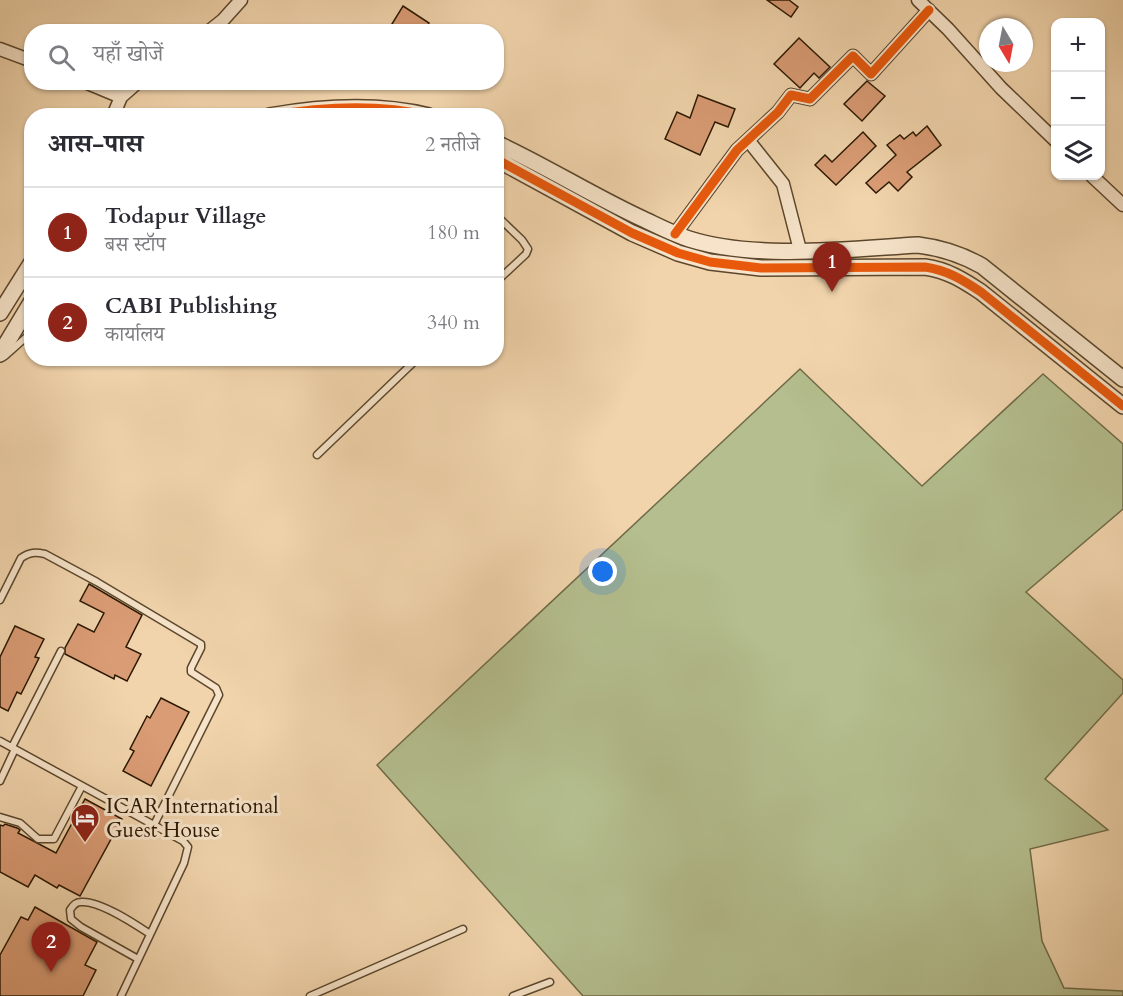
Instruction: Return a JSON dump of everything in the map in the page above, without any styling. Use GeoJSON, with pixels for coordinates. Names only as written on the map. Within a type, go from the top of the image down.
{"type":"FeatureCollection","features":[{"type":"Feature","properties":{"kind":"street"},"geometry":{"type":"LineString","coordinates":[[218,24],[241,0]]}},
{"type":"Feature","properties":{"kind":"street"},"geometry":{"type":"LineString","coordinates":[[918,0],[1001,88],[1051,136]]}},
{"type":"Feature","properties":{"kind":"street"},"geometry":{"type":"LineString","coordinates":[[675,234],[737,150],[778,112],[791,95],[810,99],[853,56],[871,74],[929,10]]}},
{"type":"Feature","properties":{"kind":"street"},"geometry":{"type":"LineString","coordinates":[[0,49],[24,58]]}},
{"type":"Feature","properties":{"kind":"street"},"geometry":{"type":"LineString","coordinates":[[104,90],[120,97]]}},
{"type":"Feature","properties":{"kind":"street"},"geometry":{"type":"LineString","coordinates":[[116,108],[120,97],[128,90]]}},
{"type":"Feature","properties":{"kind":"street"},"geometry":{"type":"LineString","coordinates":[[748,140],[783,184],[800,250]]}},
{"type":"Feature","properties":{"kind":"street"},"geometry":{"type":"LineString","coordinates":[[504,147],[675,234],[711,245],[753,250],[918,245],[957,253],[982,266],[1123,379]]}},
{"type":"Feature","properties":{"kind":"street"},"geometry":{"type":"LineString","coordinates":[[504,163],[632,232],[678,253],[710,262],[760,268],[925,267],[943,271],[981,292],[1123,406]]}},
{"type":"Feature","properties":{"kind":"street"},"geometry":{"type":"LineString","coordinates":[[1096,180],[1123,205]]}},
{"type":"Feature","properties":{"kind":"street"},"geometry":{"type":"LineString","coordinates":[[0,313],[24,275]]}},
{"type":"Feature","properties":{"kind":"street"},"geometry":{"type":"LineString","coordinates":[[0,354],[24,313]]}},
{"type":"Feature","properties":{"kind":"lane"},"geometry":{"type":"LineString","coordinates":[[504,223],[528,249],[526,254],[504,275]]}},
{"type":"Feature","properties":{"kind":"lane"},"geometry":{"type":"LineString","coordinates":[[0,361],[24,340]]}},
{"type":"Feature","properties":{"kind":"lane"},"geometry":{"type":"LineString","coordinates":[[317,455],[410,366]]}},
{"type":"Feature","properties":{"kind":"lane"},"geometry":{"type":"LineString","coordinates":[[0,600],[21,558],[35,552],[45,554],[201,644],[191,672],[216,688],[219,695],[154,825]]}},
{"type":"Feature","properties":{"kind":"lane"},"geometry":{"type":"LineString","coordinates":[[0,781],[61,651]]}},
{"type":"Feature","properties":{"kind":"lane"},"geometry":{"type":"LineString","coordinates":[[0,741],[183,841],[188,846],[184,863],[121,996]]}},
{"type":"Feature","properties":{"kind":"lane"},"geometry":{"type":"LineString","coordinates":[[0,817],[20,823],[38,839],[54,839],[82,786]]}},
{"type":"Feature","properties":{"kind":"lane"},"geometry":{"type":"LineString","coordinates":[[138,959],[81,927],[71,918],[69,910],[74,903],[96,905],[150,934]]}},
{"type":"Feature","properties":{"kind":"lane"},"geometry":{"type":"LineString","coordinates":[[310,996],[463,929]]}},
{"type":"Feature","properties":{"kind":"lane"},"geometry":{"type":"LineString","coordinates":[[513,996],[550,982]]}},
{"type":"Feature","properties":{"kind":"green space"},"geometry":{"type":"Polygon","coordinates":[[[800,369],[922,486],[1043,374],[1123,444],[1123,509],[1026,592],[1123,680],[1123,693],[1045,779],[1108,830],[1030,849],[1042,941],[1064,988],[1123,991],[1123,996],[583,996],[377,765],[800,369]]]}},
{"type":"Feature","properties":{"kind":"building"},"geometry":{"type":"Polygon","coordinates":[[[767,0],[789,0],[798,7],[791,17],[767,0]]]}},
{"type":"Feature","properties":{"kind":"building"},"geometry":{"type":"Polygon","coordinates":[[[403,6],[429,23],[428,24],[392,24],[403,6]]]}},
{"type":"Feature","properties":{"kind":"building"},"geometry":{"type":"Polygon","coordinates":[[[799,38],[830,67],[819,78],[814,73],[800,88],[774,64],[799,38]]]}},
{"type":"Feature","properties":{"kind":"building"},"geometry":{"type":"Polygon","coordinates":[[[867,81],[885,96],[862,121],[844,104],[867,81]]]}},
{"type":"Feature","properties":{"kind":"building"},"geometry":{"type":"Polygon","coordinates":[[[698,95],[735,109],[728,127],[715,122],[700,155],[665,139],[677,112],[690,118],[698,95]]]}},
{"type":"Feature","properties":{"kind":"building"},"geometry":{"type":"Polygon","coordinates":[[[927,126],[941,145],[907,172],[912,177],[898,191],[889,182],[876,193],[866,183],[896,155],[887,145],[900,135],[904,139],[913,132],[916,136],[927,126]]]}},
{"type":"Feature","properties":{"kind":"building"},"geometry":{"type":"Polygon","coordinates":[[[863,132],[876,146],[836,185],[815,165],[825,155],[832,162],[863,132]]]}},
{"type":"Feature","properties":{"kind":"building"},"geometry":{"type":"Polygon","coordinates":[[[89,584],[142,615],[126,647],[141,654],[127,681],[115,675],[114,679],[65,654],[65,648],[78,624],[94,632],[104,613],[80,601],[89,584]]]}},
{"type":"Feature","properties":{"kind":"building"},"geometry":{"type":"Polygon","coordinates":[[[15,626],[44,639],[35,657],[39,658],[21,694],[17,692],[8,711],[0,707],[0,657],[15,626]]]}},
{"type":"Feature","properties":{"kind":"building"},"geometry":{"type":"Polygon","coordinates":[[[161,698],[189,712],[151,786],[123,771],[134,751],[130,749],[147,716],[150,718],[161,698]]]}},
{"type":"Feature","properties":{"kind":"building","name":"ICAR International Guest House"},"geometry":{"type":"Polygon","coordinates":[[[85,799],[122,819],[80,896],[59,885],[57,888],[35,875],[28,887],[0,872],[0,825],[5,824],[17,828],[20,830],[18,833],[56,853],[85,799]]]}},
{"type":"Feature","properties":{"kind":"building"},"geometry":{"type":"Polygon","coordinates":[[[35,907],[97,942],[85,965],[96,970],[83,996],[0,996],[0,955],[21,917],[28,920],[35,907]]]}},
{"type":"Feature","properties":{"kind":"cycle path"},"geometry":{"type":"LineString","coordinates":[[675,234],[737,150],[778,112],[791,95],[810,99],[853,56],[871,74],[929,10]]}},
{"type":"Feature","properties":{"kind":"cycle path"},"geometry":{"type":"LineString","coordinates":[[349,108],[369,108]]}},
{"type":"Feature","properties":{"kind":"cycle path"},"geometry":{"type":"LineString","coordinates":[[504,163],[632,233],[678,253],[710,262],[761,268],[925,267],[948,273],[981,292],[1123,406]]}},
{"type":"Feature","properties":{"kind":"place","name":"Todapur Village"},"geometry":{"type":"Point","coordinates":[832,292]}},
{"type":"Feature","properties":{"kind":"place","name":"ICAR International Guest House"},"geometry":{"type":"Point","coordinates":[85,844]}},
{"type":"Feature","properties":{"kind":"place","name":"CABI Publishing"},"geometry":{"type":"Point","coordinates":[51,972]}}]}
